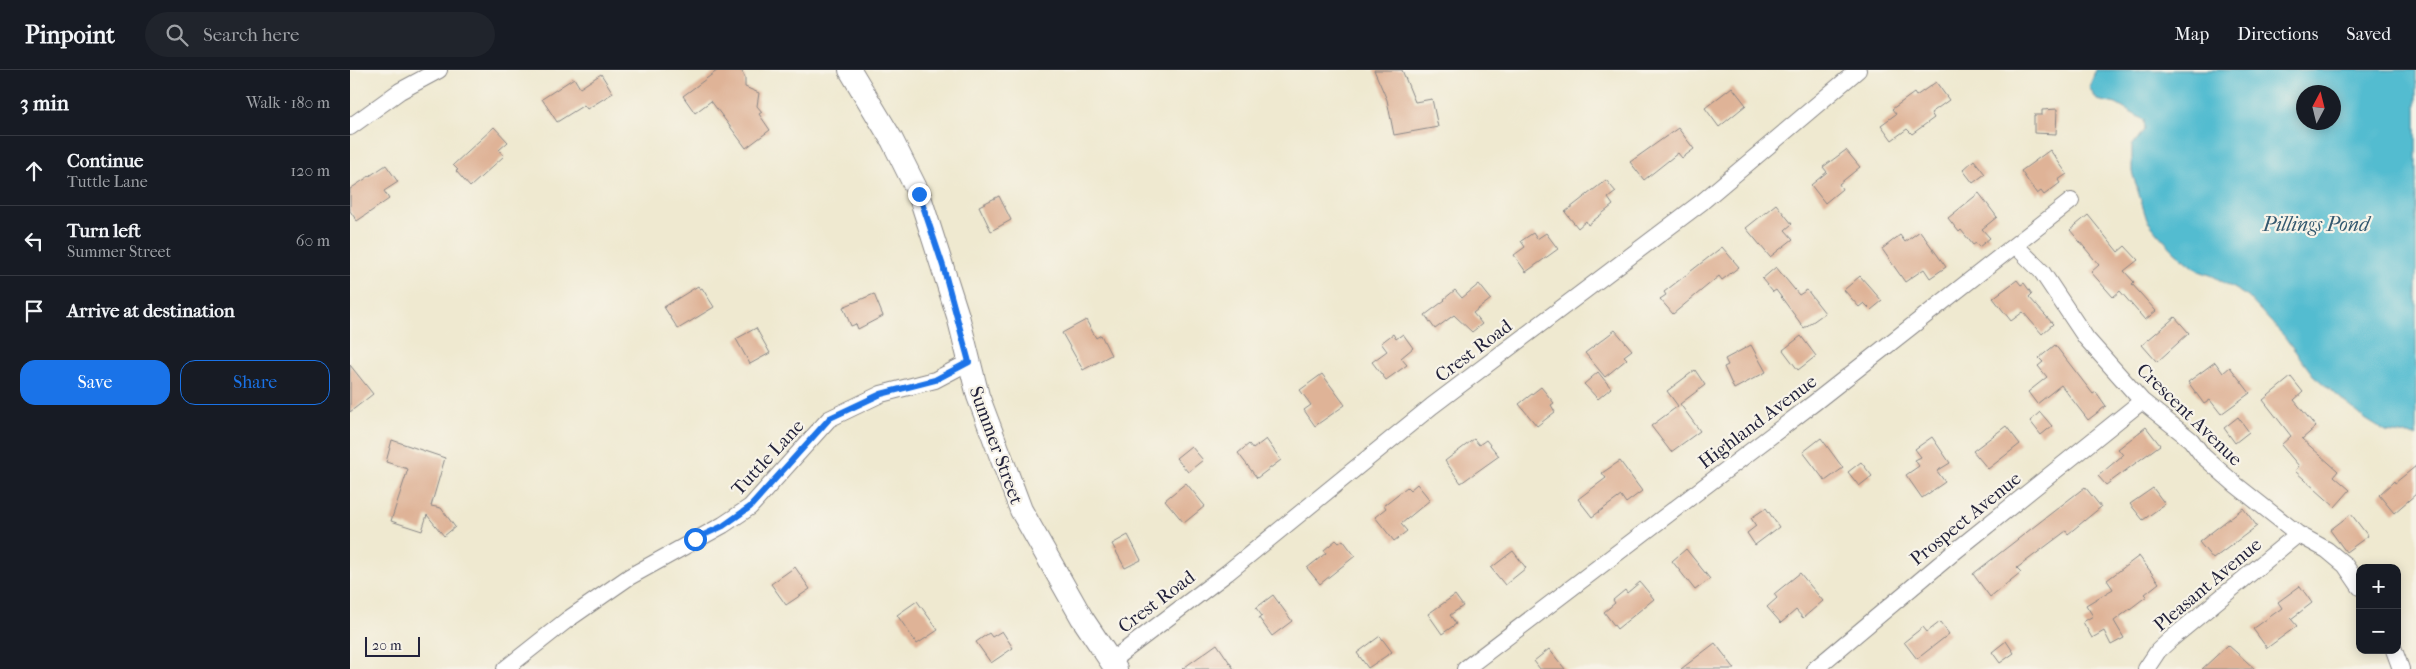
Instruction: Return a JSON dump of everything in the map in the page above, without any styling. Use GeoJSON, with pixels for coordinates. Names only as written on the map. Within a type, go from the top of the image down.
{"type":"FeatureCollection","features":[{"type":"Feature","properties":{"kind":"main road","name":"Summer Street"},"geometry":{"type":"LineString","coordinates":[[850,70],[892,140],[919,194],[946,274],[978,396],[1021,510],[1086,624],[1114,665]]}},
{"type":"Feature","properties":{"kind":"street"},"geometry":{"type":"LineString","coordinates":[[350,127],[400,91],[438,70]]}},
{"type":"Feature","properties":{"kind":"street","name":"Crest Road"},"geometry":{"type":"LineString","coordinates":[[1114,665],[1432,406],[1702,202],[1858,70]]}},
{"type":"Feature","properties":{"kind":"street","name":"Highland Avenue"},"geometry":{"type":"LineString","coordinates":[[1465,669],[1814,402],[2071,201]]}},
{"type":"Feature","properties":{"kind":"street","name":"Crescent Avenue"},"geometry":{"type":"LineString","coordinates":[[2015,245],[2042,272],[2086,338],[2142,401],[2191,440],[2203,456],[2236,486],[2298,534],[2327,550],[2345,564],[2356,580]]}},
{"type":"Feature","properties":{"kind":"street","name":"Tuttle Lane"},"geometry":{"type":"LineString","coordinates":[[506,669],[567,620],[629,577],[723,526],[750,507],[830,418],[881,394],[935,380],[969,362]]}},
{"type":"Feature","properties":{"kind":"street","name":"Prospect Avenue"},"geometry":{"type":"LineString","coordinates":[[1815,669],[1953,553],[2142,401]]}},
{"type":"Feature","properties":{"kind":"street","name":"Pleasant Avenue"},"geometry":{"type":"LineString","coordinates":[[2146,668],[2158,651],[2171,639],[2298,534]]}},
{"type":"Feature","properties":{"kind":"street"},"geometry":{"type":"LineString","coordinates":[[2395,654],[2401,669]]}},
{"type":"Feature","properties":{"kind":"water","name":"Pillings Pond"},"geometry":{"type":"Polygon","coordinates":[[[2096,70],[2416,70],[2416,436],[2386,432],[2365,419],[2313,375],[2284,336],[2248,297],[2213,276],[2199,271],[2175,252],[2147,220],[2132,172],[2132,146],[2145,129],[2144,120],[2116,104],[2097,100],[2089,87],[2096,70]]]}},
{"type":"Feature","properties":{"kind":"building"},"geometry":{"type":"Polygon","coordinates":[[[718,70],[741,70],[745,77],[745,87],[759,93],[757,106],[762,112],[759,114],[770,130],[746,148],[711,101],[695,113],[683,96],[718,70]]]}},
{"type":"Feature","properties":{"kind":"building"},"geometry":{"type":"Polygon","coordinates":[[[1374,70],[1402,70],[1415,102],[1432,99],[1438,127],[1394,135],[1387,100],[1374,70]]]}},
{"type":"Feature","properties":{"kind":"building"},"geometry":{"type":"Polygon","coordinates":[[[601,74],[613,93],[587,109],[584,105],[557,122],[542,99],[574,78],[580,88],[601,74]]]}},
{"type":"Feature","properties":{"kind":"building"},"geometry":{"type":"Polygon","coordinates":[[[1936,82],[1949,100],[1931,113],[1934,118],[1912,134],[1907,129],[1892,140],[1881,125],[1896,114],[1892,109],[1914,93],[1916,96],[1936,82]]]}},
{"type":"Feature","properties":{"kind":"building"},"geometry":{"type":"Polygon","coordinates":[[[1732,87],[1746,105],[1719,127],[1705,108],[1732,87]]]}},
{"type":"Feature","properties":{"kind":"building"},"geometry":{"type":"Polygon","coordinates":[[[2057,109],[2056,134],[2034,133],[2034,115],[2042,115],[2042,110],[2057,109]]]}},
{"type":"Feature","properties":{"kind":"building"},"geometry":{"type":"Polygon","coordinates":[[[494,127],[508,142],[499,150],[504,156],[470,187],[453,165],[494,127]]]}},
{"type":"Feature","properties":{"kind":"building"},"geometry":{"type":"Polygon","coordinates":[[[1678,128],[1694,149],[1682,158],[1678,153],[1644,180],[1630,162],[1678,128]]]}},
{"type":"Feature","properties":{"kind":"building"},"geometry":{"type":"Polygon","coordinates":[[[1846,150],[1860,167],[1839,184],[1842,189],[1825,203],[1811,185],[1827,172],[1823,167],[1846,150]]]}},
{"type":"Feature","properties":{"kind":"building"},"geometry":{"type":"Polygon","coordinates":[[[2050,150],[2067,174],[2058,180],[2060,183],[2044,195],[2041,191],[2037,194],[2021,171],[2050,150]]]}},
{"type":"Feature","properties":{"kind":"building"},"geometry":{"type":"Polygon","coordinates":[[[1974,160],[1985,174],[1973,183],[1963,170],[1974,160]]]}},
{"type":"Feature","properties":{"kind":"building"},"geometry":{"type":"Polygon","coordinates":[[[386,165],[398,182],[384,191],[389,199],[357,221],[350,211],[350,189],[386,165]]]}},
{"type":"Feature","properties":{"kind":"building"},"geometry":{"type":"Polygon","coordinates":[[[1606,180],[1616,192],[1608,198],[1613,205],[1588,225],[1586,221],[1578,228],[1565,212],[1606,180]]]}},
{"type":"Feature","properties":{"kind":"building"},"geometry":{"type":"Polygon","coordinates":[[[1979,193],[1997,217],[1982,229],[1990,238],[1979,247],[1976,243],[1973,245],[1961,230],[1959,232],[1948,218],[1979,193]]]}},
{"type":"Feature","properties":{"kind":"building"},"geometry":{"type":"Polygon","coordinates":[[[999,196],[1011,220],[991,231],[979,206],[999,196]]]}},
{"type":"Feature","properties":{"kind":"building"},"geometry":{"type":"Polygon","coordinates":[[[1776,204],[1792,224],[1785,230],[1793,239],[1770,257],[1746,228],[1776,204]]]}},
{"type":"Feature","properties":{"kind":"building"},"geometry":{"type":"Polygon","coordinates":[[[2088,215],[2118,252],[2125,246],[2138,260],[2124,271],[2134,282],[2132,284],[2156,311],[2145,320],[2120,291],[2113,297],[2091,272],[2099,265],[2070,230],[2088,215]]]}},
{"type":"Feature","properties":{"kind":"building"},"geometry":{"type":"Polygon","coordinates":[[[1920,231],[1946,267],[1930,278],[1924,269],[1905,282],[1882,249],[1900,235],[1905,242],[1920,231]]]}},
{"type":"Feature","properties":{"kind":"building"},"geometry":{"type":"Polygon","coordinates":[[[1533,233],[1537,239],[1546,233],[1558,249],[1526,272],[1514,255],[1525,247],[1521,241],[1533,233]]]}},
{"type":"Feature","properties":{"kind":"building"},"geometry":{"type":"Polygon","coordinates":[[[1722,247],[1739,267],[1722,280],[1719,276],[1673,314],[1660,299],[1666,295],[1664,292],[1722,247]]]}},
{"type":"Feature","properties":{"kind":"building"},"geometry":{"type":"Polygon","coordinates":[[[1776,267],[1799,295],[1807,290],[1825,313],[1804,328],[1776,290],[1773,292],[1762,279],[1776,267]]]}},
{"type":"Feature","properties":{"kind":"building"},"geometry":{"type":"Polygon","coordinates":[[[1860,276],[1882,301],[1871,310],[1864,303],[1859,307],[1844,290],[1860,276]]]}},
{"type":"Feature","properties":{"kind":"building"},"geometry":{"type":"Polygon","coordinates":[[[2017,280],[2021,285],[2024,283],[2032,294],[2029,297],[2053,324],[2042,334],[2023,312],[2011,321],[1993,298],[2017,280]]]}},
{"type":"Feature","properties":{"kind":"building"},"geometry":{"type":"Polygon","coordinates":[[[1479,284],[1491,299],[1473,313],[1482,324],[1472,332],[1454,315],[1435,329],[1425,315],[1455,290],[1462,298],[1479,284]]]}},
{"type":"Feature","properties":{"kind":"building"},"geometry":{"type":"Polygon","coordinates":[[[698,286],[700,289],[702,288],[714,307],[678,329],[664,307],[698,286]]]}},
{"type":"Feature","properties":{"kind":"building"},"geometry":{"type":"Polygon","coordinates":[[[874,294],[883,316],[858,329],[856,324],[851,326],[843,307],[874,294]]]}},
{"type":"Feature","properties":{"kind":"building"},"geometry":{"type":"Polygon","coordinates":[[[2175,317],[2189,333],[2157,362],[2142,345],[2175,317]]]}},
{"type":"Feature","properties":{"kind":"building"},"geometry":{"type":"Polygon","coordinates":[[[1086,320],[1096,338],[1101,335],[1111,355],[1083,370],[1062,333],[1086,320]]]}},
{"type":"Feature","properties":{"kind":"building"},"geometry":{"type":"Polygon","coordinates":[[[756,328],[770,353],[750,364],[736,339],[756,328]]]}},
{"type":"Feature","properties":{"kind":"building"},"geometry":{"type":"Polygon","coordinates":[[[1615,330],[1632,350],[1624,356],[1627,359],[1605,377],[1585,353],[1615,330]]]}},
{"type":"Feature","properties":{"kind":"building"},"geometry":{"type":"Polygon","coordinates":[[[1393,334],[1396,339],[1403,334],[1413,348],[1401,358],[1407,365],[1386,380],[1372,362],[1387,351],[1381,343],[1393,334]]]}},
{"type":"Feature","properties":{"kind":"building"},"geometry":{"type":"Polygon","coordinates":[[[1801,336],[1816,356],[1798,370],[1783,350],[1801,336]]]}},
{"type":"Feature","properties":{"kind":"building"},"geometry":{"type":"Polygon","coordinates":[[[1751,345],[1766,372],[1734,389],[1724,367],[1728,365],[1725,359],[1751,345]]]}},
{"type":"Feature","properties":{"kind":"building"},"geometry":{"type":"Polygon","coordinates":[[[2055,345],[2093,394],[2096,392],[2106,406],[2088,420],[2061,385],[2037,404],[2028,392],[2047,377],[2038,366],[2043,362],[2039,358],[2055,345]]]}},
{"type":"Feature","properties":{"kind":"building"},"geometry":{"type":"Polygon","coordinates":[[[2215,362],[2223,373],[2230,367],[2250,393],[2221,414],[2210,400],[2204,404],[2188,382],[2215,362]]]}},
{"type":"Feature","properties":{"kind":"building"},"geometry":{"type":"Polygon","coordinates":[[[350,365],[373,394],[350,412],[350,365]]]}},
{"type":"Feature","properties":{"kind":"building"},"geometry":{"type":"Polygon","coordinates":[[[1695,370],[1705,385],[1680,404],[1700,431],[1671,452],[1651,426],[1678,406],[1667,391],[1695,370]]]}},
{"type":"Feature","properties":{"kind":"building"},"geometry":{"type":"Polygon","coordinates":[[[1598,372],[1611,388],[1598,399],[1584,384],[1598,372]]]}},
{"type":"Feature","properties":{"kind":"building"},"geometry":{"type":"Polygon","coordinates":[[[1322,374],[1345,405],[1315,426],[1304,410],[1311,405],[1300,390],[1322,374]]]}},
{"type":"Feature","properties":{"kind":"building"},"geometry":{"type":"Polygon","coordinates":[[[2291,377],[2303,392],[2294,400],[2316,427],[2302,439],[2338,471],[2334,476],[2350,490],[2335,507],[2295,471],[2299,466],[2281,445],[2291,436],[2263,400],[2291,377]]]}},
{"type":"Feature","properties":{"kind":"building"},"geometry":{"type":"Polygon","coordinates":[[[1541,387],[1554,403],[1551,405],[1555,412],[1537,426],[1519,404],[1541,387]]]}},
{"type":"Feature","properties":{"kind":"building"},"geometry":{"type":"Polygon","coordinates":[[[2040,412],[2052,426],[2041,435],[2030,421],[2040,412]]]}},
{"type":"Feature","properties":{"kind":"building"},"geometry":{"type":"Polygon","coordinates":[[[2238,417],[2249,432],[2235,443],[2224,428],[2238,417]]]}},
{"type":"Feature","properties":{"kind":"building"},"geometry":{"type":"Polygon","coordinates":[[[2006,426],[2020,444],[1988,469],[1973,451],[2006,426]]]}},
{"type":"Feature","properties":{"kind":"building"},"geometry":{"type":"Polygon","coordinates":[[[2146,427],[2160,445],[2106,485],[2098,476],[2123,455],[2118,449],[2146,427]]]}},
{"type":"Feature","properties":{"kind":"building"},"geometry":{"type":"Polygon","coordinates":[[[1932,437],[1950,463],[1937,471],[1945,482],[1922,498],[1906,475],[1919,466],[1915,460],[1921,457],[1915,449],[1932,437]]]}},
{"type":"Feature","properties":{"kind":"building"},"geometry":{"type":"Polygon","coordinates":[[[1821,438],[1843,468],[1825,481],[1803,452],[1821,438]]]}},
{"type":"Feature","properties":{"kind":"building"},"geometry":{"type":"Polygon","coordinates":[[[1266,439],[1281,460],[1257,478],[1238,453],[1249,444],[1253,449],[1266,439]]]}},
{"type":"Feature","properties":{"kind":"building"},"geometry":{"type":"Polygon","coordinates":[[[1474,439],[1479,445],[1486,440],[1499,456],[1461,483],[1445,461],[1474,439]]]}},
{"type":"Feature","properties":{"kind":"building"},"geometry":{"type":"Polygon","coordinates":[[[392,440],[445,458],[431,506],[441,508],[455,527],[444,536],[427,515],[422,531],[391,521],[408,469],[386,462],[392,440]]]}},
{"type":"Feature","properties":{"kind":"building"},"geometry":{"type":"Polygon","coordinates":[[[1191,446],[1203,460],[1188,472],[1176,458],[1191,446]]]}},
{"type":"Feature","properties":{"kind":"building"},"geometry":{"type":"Polygon","coordinates":[[[1620,461],[1642,491],[1626,503],[1621,496],[1592,517],[1578,499],[1606,478],[1602,473],[1620,461]]]}},
{"type":"Feature","properties":{"kind":"building"},"geometry":{"type":"Polygon","coordinates":[[[1861,462],[1872,476],[1859,486],[1848,472],[1861,462]]]}},
{"type":"Feature","properties":{"kind":"building"},"geometry":{"type":"Polygon","coordinates":[[[2416,466],[2416,494],[2394,513],[2379,495],[2394,481],[2395,483],[2416,466]]]}},
{"type":"Feature","properties":{"kind":"building"},"geometry":{"type":"Polygon","coordinates":[[[1186,483],[1205,506],[1184,523],[1165,500],[1186,483]]]}},
{"type":"Feature","properties":{"kind":"building"},"geometry":{"type":"Polygon","coordinates":[[[1417,484],[1430,500],[1401,524],[1407,531],[1394,541],[1375,517],[1386,508],[1384,505],[1407,487],[1410,490],[1417,484]]]}},
{"type":"Feature","properties":{"kind":"building"},"geometry":{"type":"Polygon","coordinates":[[[2085,487],[2101,507],[2068,534],[2066,531],[2017,568],[2021,572],[1990,597],[1973,574],[2085,487]]]}},
{"type":"Feature","properties":{"kind":"building"},"geometry":{"type":"Polygon","coordinates":[[[2153,488],[2165,504],[2143,520],[2130,504],[2153,488]]]}},
{"type":"Feature","properties":{"kind":"building"},"geometry":{"type":"Polygon","coordinates":[[[1766,508],[1779,527],[1755,545],[1747,533],[1756,526],[1751,518],[1766,508]]]}},
{"type":"Feature","properties":{"kind":"building"},"geometry":{"type":"Polygon","coordinates":[[[2243,508],[2257,526],[2213,559],[2199,542],[2243,508]]]}},
{"type":"Feature","properties":{"kind":"building"},"geometry":{"type":"Polygon","coordinates":[[[2351,514],[2368,536],[2346,552],[2330,530],[2351,514]]]}},
{"type":"Feature","properties":{"kind":"building"},"geometry":{"type":"Polygon","coordinates":[[[1128,535],[1141,560],[1125,568],[1112,544],[1128,535]]]}},
{"type":"Feature","properties":{"kind":"building"},"geometry":{"type":"Polygon","coordinates":[[[1336,540],[1339,543],[1343,540],[1355,556],[1320,584],[1307,568],[1326,553],[1324,550],[1336,540]]]}},
{"type":"Feature","properties":{"kind":"building"},"geometry":{"type":"Polygon","coordinates":[[[1686,549],[1710,579],[1695,590],[1672,561],[1686,549]]]}},
{"type":"Feature","properties":{"kind":"building"},"geometry":{"type":"Polygon","coordinates":[[[1513,551],[1526,568],[1505,585],[1491,568],[1513,551]]]}},
{"type":"Feature","properties":{"kind":"building"},"geometry":{"type":"Polygon","coordinates":[[[2139,556],[2159,583],[2145,594],[2147,596],[2114,621],[2124,638],[2111,645],[2104,631],[2092,638],[2083,622],[2093,616],[2086,605],[2113,589],[2107,580],[2139,556]]]}},
{"type":"Feature","properties":{"kind":"building"},"geometry":{"type":"Polygon","coordinates":[[[795,567],[810,589],[786,605],[771,584],[795,567]]]}},
{"type":"Feature","properties":{"kind":"building"},"geometry":{"type":"Polygon","coordinates":[[[1800,573],[1823,601],[1803,618],[1796,610],[1781,623],[1767,607],[1777,598],[1774,594],[1800,573]]]}},
{"type":"Feature","properties":{"kind":"building"},"geometry":{"type":"Polygon","coordinates":[[[1640,582],[1654,599],[1617,629],[1604,612],[1615,603],[1613,600],[1625,590],[1627,593],[1640,582]]]}},
{"type":"Feature","properties":{"kind":"building"},"geometry":{"type":"Polygon","coordinates":[[[2300,586],[2312,603],[2291,619],[2297,626],[2267,648],[2253,629],[2282,608],[2278,602],[2300,586]]]}},
{"type":"Feature","properties":{"kind":"building"},"geometry":{"type":"Polygon","coordinates":[[[1273,595],[1292,621],[1272,636],[1259,618],[1262,616],[1256,608],[1273,595]]]}},
{"type":"Feature","properties":{"kind":"building"},"geometry":{"type":"Polygon","coordinates":[[[1455,595],[1463,606],[1450,615],[1456,624],[1442,634],[1428,614],[1455,595]]]}},
{"type":"Feature","properties":{"kind":"building"},"geometry":{"type":"Polygon","coordinates":[[[917,601],[938,630],[917,644],[897,615],[917,601]]]}},
{"type":"Feature","properties":{"kind":"building"},"geometry":{"type":"Polygon","coordinates":[[[1940,622],[1949,634],[1917,659],[1904,642],[1923,627],[1927,632],[1940,622]]]}},
{"type":"Feature","properties":{"kind":"building"},"geometry":{"type":"Polygon","coordinates":[[[1002,631],[1013,648],[991,663],[976,642],[989,633],[992,637],[1002,631]]]}},
{"type":"Feature","properties":{"kind":"building"},"geometry":{"type":"Polygon","coordinates":[[[1380,636],[1392,652],[1368,668],[1357,653],[1380,636]]]}},
{"type":"Feature","properties":{"kind":"building"},"geometry":{"type":"Polygon","coordinates":[[[2006,641],[2014,653],[2000,663],[1992,652],[2006,641]]]}},
{"type":"Feature","properties":{"kind":"building"},"geometry":{"type":"Polygon","coordinates":[[[1715,643],[1735,669],[1681,669],[1715,643]]]}},
{"type":"Feature","properties":{"kind":"building"},"geometry":{"type":"Polygon","coordinates":[[[1217,644],[1234,669],[1182,669],[1217,644]]]}},
{"type":"Feature","properties":{"kind":"building"},"geometry":{"type":"Polygon","coordinates":[[[2228,645],[2255,669],[2202,669],[2228,645]]]}},
{"type":"Feature","properties":{"kind":"building"},"geometry":{"type":"Polygon","coordinates":[[[1549,649],[1565,669],[1540,669],[1534,661],[1549,649]]]}},
{"type":"Feature","properties":{"kind":"route"},"geometry":{"type":"LineString","coordinates":[[695,539],[723,526],[750,507],[785,471],[806,443],[830,418],[881,394],[935,380],[969,362],[938,248],[919,194]]}}]}
